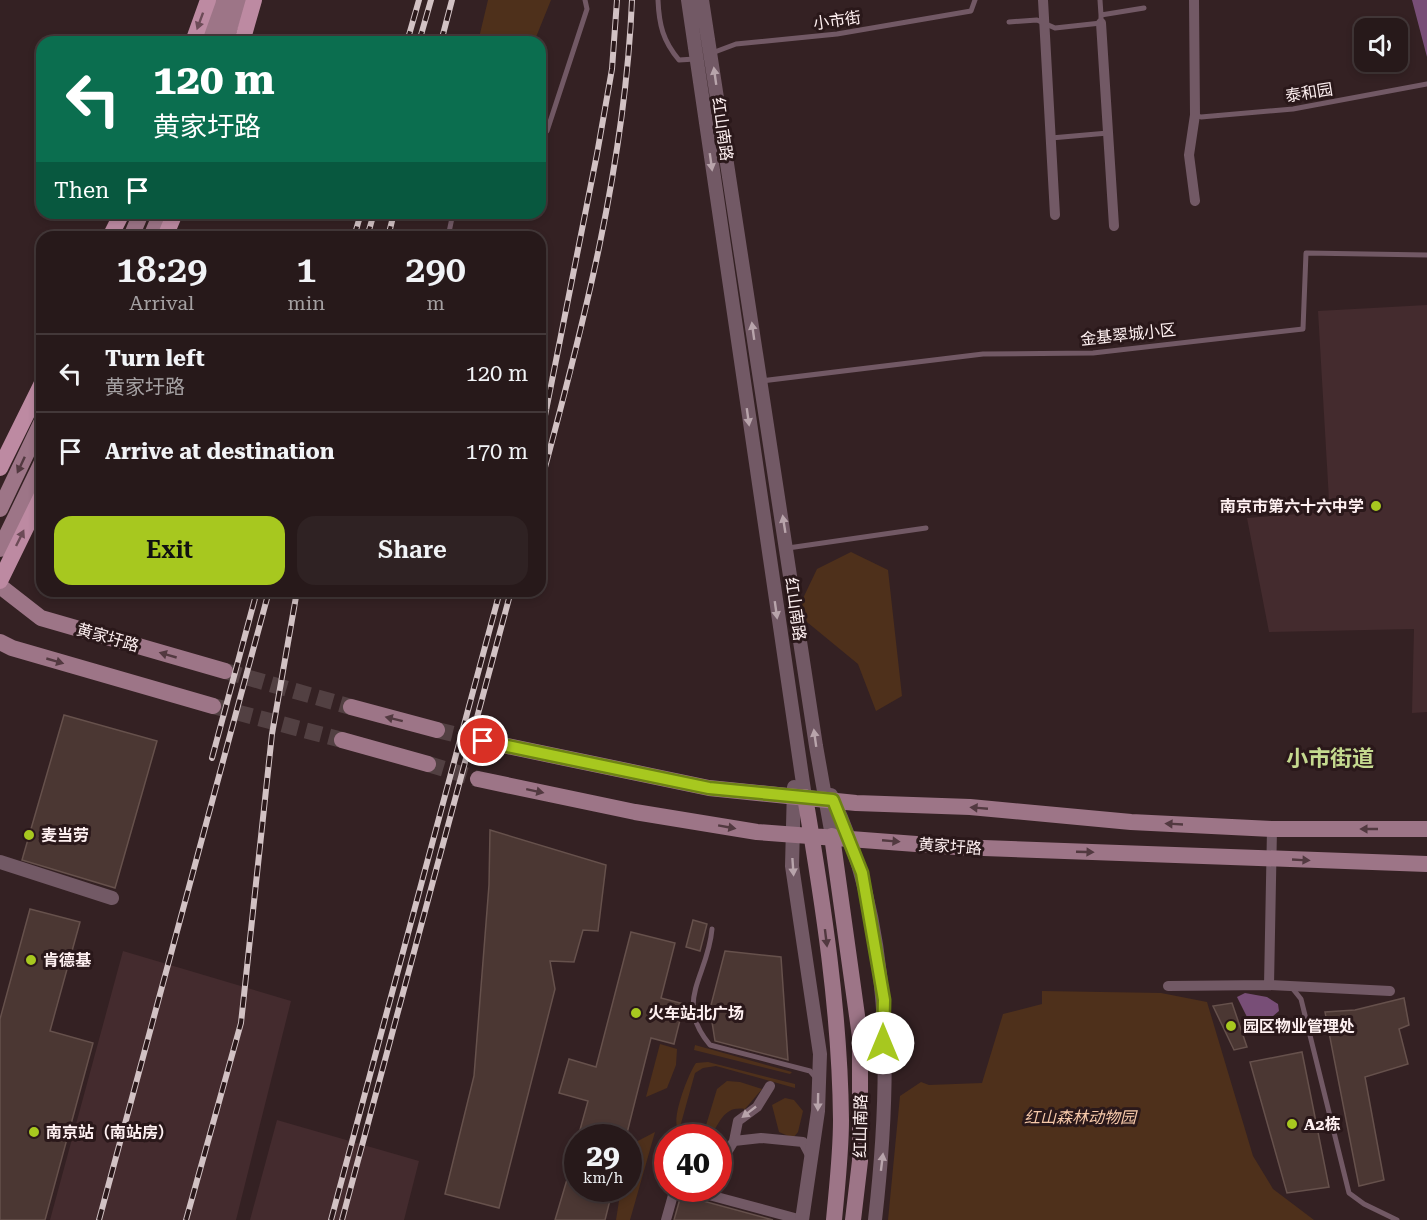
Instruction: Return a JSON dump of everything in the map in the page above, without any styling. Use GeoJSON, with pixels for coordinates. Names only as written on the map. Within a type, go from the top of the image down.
{"type":"FeatureCollection","features":[{"type":"Feature","properties":{"kind":"main road"},"geometry":{"type":"LineString","coordinates":[[195,36],[208,0]]}},
{"type":"Feature","properties":{"kind":"main road"},"geometry":{"type":"LineString","coordinates":[[211,36],[223,0]]}},
{"type":"Feature","properties":{"kind":"main road"},"geometry":{"type":"LineString","coordinates":[[227,36],[239,0]]}},
{"type":"Feature","properties":{"kind":"main road"},"geometry":{"type":"LineString","coordinates":[[244,36],[254,0]]}},
{"type":"Feature","properties":{"kind":"main road"},"geometry":{"type":"LineString","coordinates":[[0,468],[36,395]]}},
{"type":"Feature","properties":{"kind":"main road"},"geometry":{"type":"LineString","coordinates":[[0,509],[36,434]]}},
{"type":"Feature","properties":{"kind":"main road"},"geometry":{"type":"LineString","coordinates":[[0,549],[36,474]]}},
{"type":"Feature","properties":{"kind":"main road"},"geometry":{"type":"LineString","coordinates":[[0,581],[36,507]]}},
{"type":"Feature","properties":{"kind":"main road","name":"黄家圩路"},"geometry":{"type":"LineString","coordinates":[[0,586],[41,618],[225,671]]}},
{"type":"Feature","properties":{"kind":"main road"},"geometry":{"type":"LineString","coordinates":[[0,642],[12,648],[213,706]]}},
{"type":"Feature","properties":{"kind":"main road"},"geometry":{"type":"LineString","coordinates":[[351,708],[437,730]]}},
{"type":"Feature","properties":{"kind":"main road"},"geometry":{"type":"LineString","coordinates":[[342,740],[428,764]]}},
{"type":"Feature","properties":{"kind":"main road"},"geometry":{"type":"LineString","coordinates":[[483,741],[709,788],[830,800],[970,807],[1131,822],[1272,829],[1427,829]]}},
{"type":"Feature","properties":{"kind":"main road","name":"黄家圩路"},"geometry":{"type":"LineString","coordinates":[[478,779],[635,812],[757,832],[956,847],[1427,864]]}},
{"type":"Feature","properties":{"kind":"main road","name":"红山南路"},"geometry":{"type":"LineString","coordinates":[[800,797],[811,835],[839,1058],[841,1122],[834,1220]]}},
{"type":"Feature","properties":{"kind":"main road","name":"红山南路"},"geometry":{"type":"LineString","coordinates":[[840,837],[860,1036],[860,1161],[853,1220]]}},
{"type":"Feature","properties":{"kind":"street","name":"红山南路"},"geometry":{"type":"LineString","coordinates":[[688,0],[796,746],[800,797]]}},
{"type":"Feature","properties":{"kind":"street","name":"红山南路"},"geometry":{"type":"LineString","coordinates":[[702,0],[788,548],[821,776],[840,837]]}},
{"type":"Feature","properties":{"kind":"street"},"geometry":{"type":"LineString","coordinates":[[1043,0],[1055,215]]}},
{"type":"Feature","properties":{"kind":"street"},"geometry":{"type":"LineString","coordinates":[[1194,0],[1195,115],[1190,155],[1195,201]]}},
{"type":"Feature","properties":{"kind":"street"},"geometry":{"type":"LineString","coordinates":[[1101,19],[1114,226]]}},
{"type":"Feature","properties":{"kind":"street"},"geometry":{"type":"LineString","coordinates":[[732,1201],[802,1220],[818,1111],[820,1054],[792,866],[793,834],[800,797]]}},
{"type":"Feature","properties":{"kind":"street"},"geometry":{"type":"LineString","coordinates":[[1269,985],[1272,829]]}},
{"type":"Feature","properties":{"kind":"street"},"geometry":{"type":"LineString","coordinates":[[840,837],[862,873],[884,1000],[883,1152],[875,1220]]}},
{"type":"Feature","properties":{"kind":"street"},"geometry":{"type":"LineString","coordinates":[[0,862],[112,898]]}},
{"type":"Feature","properties":{"kind":"street"},"geometry":{"type":"LineString","coordinates":[[1168,986],[1269,985],[1390,991]]}},
{"type":"Feature","properties":{"kind":"street"},"geometry":{"type":"LineString","coordinates":[[732,1144],[738,1121],[757,1107],[770,1086]]}},
{"type":"Feature","properties":{"kind":"street"},"geometry":{"type":"LineString","coordinates":[[734,1141],[785,1138],[803,1142],[812,1159]]}},
{"type":"Feature","properties":{"kind":"street"},"geometry":{"type":"LineString","coordinates":[[666,1220],[671,1202]]}},
{"type":"Feature","properties":{"kind":"lane"},"geometry":{"type":"LineString","coordinates":[[546,131],[586,9],[585,0]]}},
{"type":"Feature","properties":{"kind":"lane"},"geometry":{"type":"LineString","coordinates":[[658,0],[666,44],[680,60],[697,59]]}},
{"type":"Feature","properties":{"kind":"lane","name":"小市街"},"geometry":{"type":"LineString","coordinates":[[697,59],[736,44],[837,34],[971,11],[975,0]]}},
{"type":"Feature","properties":{"kind":"lane"},"geometry":{"type":"LineString","coordinates":[[1100,0],[1101,19]]}},
{"type":"Feature","properties":{"kind":"lane"},"geometry":{"type":"LineString","coordinates":[[1009,22],[1037,20],[1055,28],[1144,8]]}},
{"type":"Feature","properties":{"kind":"lane","name":"泰和园"},"geometry":{"type":"LineString","coordinates":[[1195,115],[1213,116],[1293,109],[1427,84]]}},
{"type":"Feature","properties":{"kind":"lane"},"geometry":{"type":"LineString","coordinates":[[1051,138],[1108,133]]}},
{"type":"Feature","properties":{"kind":"lane","name":"金基翠城小区"},"geometry":{"type":"LineString","coordinates":[[761,381],[983,354],[1093,353],[1303,329],[1306,253],[1427,255]]}},
{"type":"Feature","properties":{"kind":"lane"},"geometry":{"type":"LineString","coordinates":[[788,548],[926,528]]}},
{"type":"Feature","properties":{"kind":"lane"},"geometry":{"type":"LineString","coordinates":[[712,929],[711,943],[696,990],[692,1015],[702,1035],[710,1045],[810,1071],[819,1080]]}},
{"type":"Feature","properties":{"kind":"lane"},"geometry":{"type":"LineString","coordinates":[[1293,988],[1301,999],[1349,1193],[1364,1204],[1397,1220]]}},
{"type":"Feature","properties":{"kind":"shaded area"},"geometry":{"type":"Polygon","coordinates":[[[1412,0],[1427,0],[1427,57],[1412,0]]]}},
{"type":"Feature","properties":{"kind":"shaded area","name":"南京市第六十六中学"},"geometry":{"type":"Polygon","coordinates":[[[1427,305],[1427,712],[1412,713],[1414,629],[1269,632],[1247,518],[1322,512],[1329,500],[1318,311],[1427,305]]]}},
{"type":"Feature","properties":{"kind":"shaded area"},"geometry":{"type":"Polygon","coordinates":[[[123,951],[291,1001],[236,1220],[50,1220],[123,951]]]}},
{"type":"Feature","properties":{"kind":"shaded area"},"geometry":{"type":"Polygon","coordinates":[[[1245,993],[1267,997],[1278,1004],[1279,1011],[1260,1027],[1251,1025],[1237,997],[1245,993]]]}},
{"type":"Feature","properties":{"kind":"shaded area"},"geometry":{"type":"Polygon","coordinates":[[[277,1120],[419,1161],[404,1220],[250,1220],[277,1120]]]}},
{"type":"Feature","properties":{"kind":"green space"},"geometry":{"type":"Polygon","coordinates":[[[488,0],[551,0],[536,36],[479,36],[488,0]]]}},
{"type":"Feature","properties":{"kind":"green space"},"geometry":{"type":"Polygon","coordinates":[[[851,552],[888,570],[902,696],[876,711],[858,664],[796,613],[817,569],[851,552]]]}},
{"type":"Feature","properties":{"kind":"green space","name":"红山森林动物园"},"geometry":{"type":"Polygon","coordinates":[[[1042,991],[1161,993],[1207,1002],[1253,1156],[1273,1189],[1314,1220],[888,1220],[900,1096],[921,1082],[929,1085],[982,1083],[1003,1014],[1042,1004],[1042,991]]]}},
{"type":"Feature","properties":{"kind":"green space"},"geometry":{"type":"Polygon","coordinates":[[[660,1044],[677,1049],[676,1065],[667,1088],[646,1097],[660,1044]]]}},
{"type":"Feature","properties":{"kind":"green space"},"geometry":{"type":"Polygon","coordinates":[[[695,1045],[792,1072],[790,1074],[694,1050],[695,1045]]]}},
{"type":"Feature","properties":{"kind":"green space"},"geometry":{"type":"Polygon","coordinates":[[[708,1062],[795,1084],[795,1088],[716,1066],[703,1068],[695,1073],[681,1124],[677,1124],[682,1094],[696,1063],[708,1062]]]}},
{"type":"Feature","properties":{"kind":"green space"},"geometry":{"type":"Polygon","coordinates":[[[727,1081],[740,1082],[762,1089],[745,1109],[732,1110],[718,1124],[706,1124],[717,1089],[727,1081]]]}},
{"type":"Feature","properties":{"kind":"green space"},"geometry":{"type":"Polygon","coordinates":[[[785,1098],[794,1100],[803,1111],[798,1132],[793,1138],[779,1132],[772,1105],[785,1098]]]}},
{"type":"Feature","properties":{"kind":"green space"},"geometry":{"type":"Polygon","coordinates":[[[654,1133],[642,1178],[642,1139],[654,1133]]]}},
{"type":"Feature","properties":{"kind":"green space"},"geometry":{"type":"Polygon","coordinates":[[[619,1202],[635,1202],[630,1220],[616,1220],[619,1202]]]}},
{"type":"Feature","properties":{"kind":"building"},"geometry":{"type":"Polygon","coordinates":[[[64,715],[157,741],[115,888],[22,860],[64,715]]]}},
{"type":"Feature","properties":{"kind":"building"},"geometry":{"type":"Polygon","coordinates":[[[490,830],[606,865],[598,931],[583,930],[574,962],[550,961],[555,989],[499,1208],[445,1194],[474,1076],[489,885],[490,830]]]}},
{"type":"Feature","properties":{"kind":"building","name":"南京站（南站房）"},"geometry":{"type":"Polygon","coordinates":[[[30,909],[80,922],[50,1031],[93,1043],[45,1220],[0,1220],[0,1019],[30,909]]]}},
{"type":"Feature","properties":{"kind":"building"},"geometry":{"type":"Polygon","coordinates":[[[693,920],[707,924],[700,951],[686,947],[693,920]]]}},
{"type":"Feature","properties":{"kind":"building"},"geometry":{"type":"Polygon","coordinates":[[[631,932],[675,943],[661,998],[684,1004],[674,1044],[651,1038],[629,1124],[582,1124],[588,1101],[559,1093],[569,1059],[596,1067],[631,932]]]}},
{"type":"Feature","properties":{"kind":"building"},"geometry":{"type":"Polygon","coordinates":[[[725,951],[781,957],[788,1060],[715,1041],[710,1009],[725,951]]]}},
{"type":"Feature","properties":{"kind":"building"},"geometry":{"type":"Polygon","coordinates":[[[1404,998],[1409,1025],[1399,1029],[1408,1064],[1365,1077],[1384,1180],[1359,1186],[1325,1012],[1355,1010],[1404,998]]]}},
{"type":"Feature","properties":{"kind":"building","name":"园区物业管理处"},"geometry":{"type":"Polygon","coordinates":[[[1232,1003],[1247,1047],[1234,1050],[1213,1006],[1232,1003]]]}},
{"type":"Feature","properties":{"kind":"building","name":"A2栋"},"geometry":{"type":"Polygon","coordinates":[[[1302,1052],[1329,1187],[1287,1193],[1250,1062],[1302,1052]]]}},
{"type":"Feature","properties":{"kind":"building"},"geometry":{"type":"Polygon","coordinates":[[[564,1190],[564,1202],[610,1202],[605,1220],[555,1220],[564,1190]]]}},
{"type":"Feature","properties":{"kind":"building"},"geometry":{"type":"Polygon","coordinates":[[[679,1202],[707,1202],[773,1220],[674,1220],[679,1202]]]}},
{"type":"Feature","properties":{"kind":"tunnel"},"geometry":{"type":"LineString","coordinates":[[225,671],[351,707]]}},
{"type":"Feature","properties":{"kind":"tunnel"},"geometry":{"type":"LineString","coordinates":[[213,706],[342,740]]}},
{"type":"Feature","properties":{"kind":"tunnel"},"geometry":{"type":"LineString","coordinates":[[437,730],[483,741]]}},
{"type":"Feature","properties":{"kind":"tunnel"},"geometry":{"type":"LineString","coordinates":[[428,764],[478,779]]}},
{"type":"Feature","properties":{"kind":"railway"},"geometry":{"type":"LineString","coordinates":[[409,36],[419,0]]}},
{"type":"Feature","properties":{"kind":"railway"},"geometry":{"type":"LineString","coordinates":[[421,36],[431,0]]}},
{"type":"Feature","properties":{"kind":"railway"},"geometry":{"type":"LineString","coordinates":[[443,36],[452,0]]}},
{"type":"Feature","properties":{"kind":"railway"},"geometry":{"type":"LineString","coordinates":[[546,411],[612,69],[617,0]]}},
{"type":"Feature","properties":{"kind":"railway"},"geometry":{"type":"LineString","coordinates":[[546,464],[572,366],[600,245],[621,123],[632,0]]}},
{"type":"Feature","properties":{"kind":"railway"},"geometry":{"type":"LineString","coordinates":[[356,231],[359,219]]}},
{"type":"Feature","properties":{"kind":"railway"},"geometry":{"type":"LineString","coordinates":[[369,231],[372,219]]}},
{"type":"Feature","properties":{"kind":"railway"},"geometry":{"type":"LineString","coordinates":[[390,231],[392,219]]}},
{"type":"Feature","properties":{"kind":"railway"},"geometry":{"type":"LineString","coordinates":[[212,758],[255,597]]}},
{"type":"Feature","properties":{"kind":"railway"},"geometry":{"type":"LineString","coordinates":[[99,1220],[267,597]]}},
{"type":"Feature","properties":{"kind":"railway"},"geometry":{"type":"LineString","coordinates":[[186,1220],[241,1023],[272,734],[296,597]]}},
{"type":"Feature","properties":{"kind":"railway"},"geometry":{"type":"LineString","coordinates":[[331,1220],[498,597]]}},
{"type":"Feature","properties":{"kind":"railway"},"geometry":{"type":"LineString","coordinates":[[342,1220],[509,597]]}},
{"type":"Feature","properties":{"kind":"place","name":"南京市第六十六中学"},"geometry":{"type":"Point","coordinates":[1376,506]}},
{"type":"Feature","properties":{"kind":"place","name":"麦当劳"},"geometry":{"type":"Point","coordinates":[29,835]}},
{"type":"Feature","properties":{"kind":"place","name":"肯德基"},"geometry":{"type":"Point","coordinates":[31,960]}},
{"type":"Feature","properties":{"kind":"place","name":"火车站北广场"},"geometry":{"type":"Point","coordinates":[636,1013]}},
{"type":"Feature","properties":{"kind":"place","name":"园区物业管理处"},"geometry":{"type":"Point","coordinates":[1231,1026]}},
{"type":"Feature","properties":{"kind":"place","name":"A2栋"},"geometry":{"type":"Point","coordinates":[1292,1124]}},
{"type":"Feature","properties":{"kind":"place","name":"南京站（南站房）"},"geometry":{"type":"Point","coordinates":[34,1132]}},
{"type":"Feature","properties":{"kind":"district","name":"小市街道"},"geometry":{"type":"Point","coordinates":[1330,758]}},
{"type":"Feature","properties":{"kind":"route"},"geometry":{"type":"LineString","coordinates":[[483,741],[709,788],[833,800],[862,873],[884,1000],[883,1043]]}}]}
